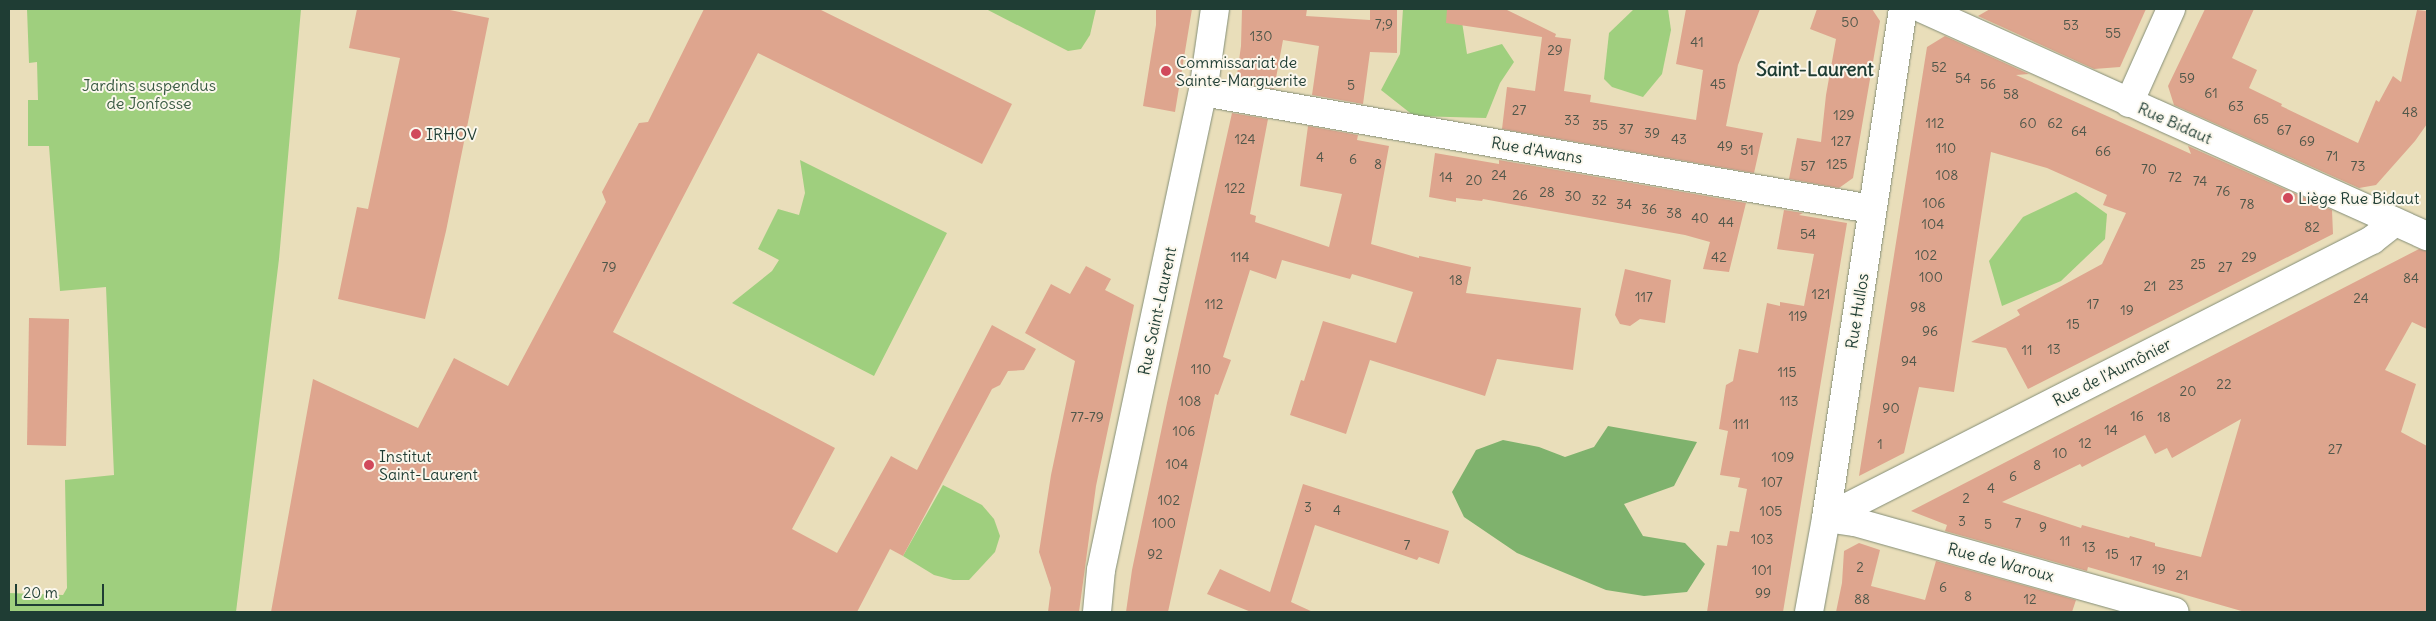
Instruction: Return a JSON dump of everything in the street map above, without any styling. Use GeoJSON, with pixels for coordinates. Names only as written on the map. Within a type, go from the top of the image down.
{"type":"FeatureCollection","features":[{"type":"Feature","properties":{"kind":"street","name":"Rue Saint-Laurent"},"geometry":{"type":"LineString","coordinates":[[1097,612],[1101,570],[1203,92],[1215,9]]}},
{"type":"Feature","properties":{"kind":"street","name":"Rue Hullos"},"geometry":{"type":"LineString","coordinates":[[1809,612],[1826,518],[1902,9]]}},
{"type":"Feature","properties":{"kind":"street","name":"Rue Bidaut"},"geometry":{"type":"LineString","coordinates":[[1923,9],[2427,236]]}},
{"type":"Feature","properties":{"kind":"street"},"geometry":{"type":"LineString","coordinates":[[2129,103],[2171,9]]}},
{"type":"Feature","properties":{"kind":"street","name":"Rue d'Awans"},"geometry":{"type":"LineString","coordinates":[[1203,92],[1871,210]]}},
{"type":"Feature","properties":{"kind":"street","name":"Rue de l'Aumônier"},"geometry":{"type":"LineString","coordinates":[[1826,518],[2372,240],[2395,222]]}},
{"type":"Feature","properties":{"kind":"street","name":"Rue de Waroux"},"geometry":{"type":"LineString","coordinates":[[1826,518],[1855,522],[2175,612]]}},
{"type":"Feature","properties":{"kind":"green space","name":"Jardins suspendus de Jonfosse"},"geometry":{"type":"Polygon","coordinates":[[[27,9],[301,9],[279,259],[236,612],[9,612],[9,593],[63,595],[67,588],[65,480],[114,475],[106,287],[60,291],[49,146],[28,146],[28,100],[38,100],[37,62],[29,63],[27,9]]]}},
{"type":"Feature","properties":{"kind":"green space"},"geometry":{"type":"Polygon","coordinates":[[[986,9],[1096,9],[1090,35],[1081,49],[1068,51],[986,9]]]}},
{"type":"Feature","properties":{"kind":"green space"},"geometry":{"type":"Polygon","coordinates":[[[1403,9],[1460,9],[1467,54],[1502,44],[1514,62],[1500,83],[1486,118],[1414,116],[1381,90],[1400,54],[1403,9]]]}},
{"type":"Feature","properties":{"kind":"green space"},"geometry":{"type":"Polygon","coordinates":[[[1634,9],[1668,9],[1671,30],[1662,74],[1643,97],[1612,87],[1604,79],[1609,33],[1634,9]]]}},
{"type":"Feature","properties":{"kind":"green space"},"geometry":{"type":"Polygon","coordinates":[[[800,160],[947,233],[874,376],[732,303],[772,271],[779,260],[758,249],[778,209],[799,215],[805,193],[800,160]]]}},
{"type":"Feature","properties":{"kind":"green space"},"geometry":{"type":"Polygon","coordinates":[[[2076,192],[2107,214],[2105,239],[2061,281],[2002,306],[1989,261],[2023,217],[2076,192]]]}},
{"type":"Feature","properties":{"kind":"green space"},"geometry":{"type":"Polygon","coordinates":[[[1608,426],[1697,442],[1674,486],[1624,504],[1643,536],[1685,543],[1705,564],[1687,592],[1644,596],[1606,590],[1517,553],[1464,517],[1452,492],[1476,450],[1503,440],[1539,447],[1565,457],[1594,447],[1608,426]]]}},
{"type":"Feature","properties":{"kind":"green space"},"geometry":{"type":"Polygon","coordinates":[[[943,485],[982,505],[994,519],[1000,536],[995,552],[969,580],[953,580],[934,575],[903,556],[943,485]]]}},
{"type":"Feature","properties":{"kind":"building"},"geometry":{"type":"Polygon","coordinates":[[[357,9],[445,9],[489,18],[446,231],[425,319],[338,299],[357,207],[368,209],[400,58],[349,48],[357,9]]]}},
{"type":"Feature","properties":{"kind":"building"},"geometry":{"type":"Polygon","coordinates":[[[704,9],[819,9],[1012,104],[982,164],[758,53],[613,332],[835,448],[792,529],[837,553],[891,456],[917,470],[992,325],[1036,349],[1024,370],[1008,371],[1000,385],[992,389],[903,556],[890,549],[857,612],[271,612],[313,379],[418,428],[454,358],[508,386],[606,202],[602,192],[639,123],[648,122],[704,9]]]}},
{"type":"Feature","properties":{"kind":"building","name":"Commissariat de Sainte-Marguerite"},"geometry":{"type":"Polygon","coordinates":[[[1156,9],[1192,9],[1175,112],[1143,106],[1156,25],[1156,9]]]}},
{"type":"Feature","properties":{"kind":"building"},"geometry":{"type":"Polygon","coordinates":[[[1242,9],[1307,9],[1306,16],[1370,20],[1370,9],[1397,9],[1397,53],[1370,52],[1363,104],[1312,95],[1319,46],[1283,40],[1274,89],[1236,82],[1241,46],[1242,9]]]}},
{"type":"Feature","properties":{"kind":"building"},"geometry":{"type":"Polygon","coordinates":[[[1447,9],[1505,9],[1556,34],[1555,37],[1571,39],[1564,91],[1591,95],[1590,102],[1696,120],[1703,70],[1676,64],[1686,9],[1760,9],[1738,65],[1726,126],[1763,133],[1754,173],[1502,129],[1507,87],[1535,91],[1542,37],[1446,23],[1447,9]]]}},
{"type":"Feature","properties":{"kind":"building"},"geometry":{"type":"Polygon","coordinates":[[[1817,9],[1872,9],[1880,21],[1853,178],[1839,188],[1789,179],[1797,138],[1821,142],[1826,95],[1836,39],[1810,29],[1817,9]]]}},
{"type":"Feature","properties":{"kind":"building"},"geometry":{"type":"Polygon","coordinates":[[[1990,9],[2146,9],[2120,67],[2094,69],[1978,16],[1990,9]]]}},
{"type":"Feature","properties":{"kind":"building"},"geometry":{"type":"Polygon","coordinates":[[[2205,9],[2254,9],[2232,58],[2257,70],[2249,88],[2282,104],[2281,106],[2358,143],[2376,100],[2379,102],[2393,76],[2401,82],[2417,10],[2427,11],[2427,124],[2415,141],[2376,185],[2359,188],[2174,105],[2168,86],[2205,9]]]}},
{"type":"Feature","properties":{"kind":"building"},"geometry":{"type":"Polygon","coordinates":[[[1945,36],[2029,74],[2016,75],[2191,154],[2188,146],[2332,210],[2333,234],[2028,389],[2006,348],[1971,342],[2020,315],[2017,310],[2102,264],[2126,213],[2103,205],[2107,195],[2083,184],[2047,168],[1991,152],[1954,392],[1919,387],[1904,453],[1859,476],[1927,47],[1945,36]]]}},
{"type":"Feature","properties":{"kind":"building"},"geometry":{"type":"Polygon","coordinates":[[[1232,113],[1268,119],[1250,214],[1256,216],[1255,222],[1329,247],[1342,194],[1300,186],[1308,126],[1358,135],[1357,140],[1389,146],[1371,244],[1419,258],[1419,256],[1471,267],[1466,293],[1581,308],[1573,370],[1497,359],[1485,396],[1370,360],[1346,434],[1290,415],[1301,380],[1304,381],[1323,321],[1396,343],[1413,292],[1352,274],[1350,279],[1282,260],[1276,279],[1250,270],[1223,357],[1231,360],[1218,395],[1215,394],[1168,612],[1126,612],[1132,570],[1167,403],[1232,113]]]}},
{"type":"Feature","properties":{"kind":"building"},"geometry":{"type":"Polygon","coordinates":[[[1435,153],[1499,164],[1499,160],[1746,203],[1729,272],[1703,269],[1710,242],[1685,235],[1483,199],[1482,201],[1456,198],[1456,202],[1429,197],[1435,153]]]}},
{"type":"Feature","properties":{"kind":"building"},"geometry":{"type":"Polygon","coordinates":[[[1784,210],[1803,213],[1799,215],[1847,223],[1783,612],[1707,612],[1717,545],[1727,546],[1730,531],[1739,532],[1747,489],[1738,487],[1740,478],[1720,475],[1728,431],[1719,429],[1726,385],[1733,381],[1739,349],[1758,353],[1767,303],[1780,306],[1780,302],[1804,306],[1814,254],[1777,249],[1784,210]]]}},
{"type":"Feature","properties":{"kind":"building"},"geometry":{"type":"Polygon","coordinates":[[[2419,249],[2427,251],[2427,329],[2412,322],[2385,370],[2416,384],[2401,432],[2427,446],[2427,612],[2245,612],[2088,567],[2087,571],[1945,531],[1947,525],[1911,511],[2419,249]],[[2241,419],[2172,458],[2167,448],[2155,454],[2145,435],[2082,467],[2080,464],[2002,502],[2081,528],[2082,525],[2129,538],[2130,536],[2155,543],[2155,546],[2201,557],[2241,419]]]}},
{"type":"Feature","properties":{"kind":"building"},"geometry":{"type":"Polygon","coordinates":[[[1086,266],[1111,279],[1105,290],[1134,305],[1096,486],[1079,612],[1048,612],[1051,588],[1039,552],[1051,475],[1075,361],[1025,333],[1051,284],[1070,294],[1086,266]]]}},
{"type":"Feature","properties":{"kind":"building"},"geometry":{"type":"Polygon","coordinates":[[[1625,269],[1671,280],[1665,323],[1640,319],[1630,326],[1620,324],[1615,315],[1625,269]]]}},
{"type":"Feature","properties":{"kind":"building"},"geometry":{"type":"Polygon","coordinates":[[[29,318],[69,319],[66,446],[27,445],[29,318]]]}},
{"type":"Feature","properties":{"kind":"building"},"geometry":{"type":"Polygon","coordinates":[[[1303,484],[1449,531],[1439,564],[1419,557],[1417,560],[1315,525],[1291,602],[1313,612],[1251,612],[1207,594],[1220,569],[1270,592],[1303,484]]]}},
{"type":"Feature","properties":{"kind":"building"},"geometry":{"type":"Polygon","coordinates":[[[1859,543],[1880,550],[1871,586],[1925,600],[1936,561],[2076,600],[2072,612],[1836,612],[1842,583],[1844,551],[1859,543]]]}},
{"type":"Feature","properties":{"kind":"place","name":"Commissariat de Sainte-Marguerite"},"geometry":{"type":"Point","coordinates":[1166,71]}},
{"type":"Feature","properties":{"kind":"place","name":"IRHOV"},"geometry":{"type":"Point","coordinates":[416,134]}},
{"type":"Feature","properties":{"kind":"place","name":"Liège Rue Bidaut"},"geometry":{"type":"Point","coordinates":[2288,198]}},
{"type":"Feature","properties":{"kind":"place","name":"Institut Saint-Laurent"},"geometry":{"type":"Point","coordinates":[369,465]}},
{"type":"Feature","properties":{"kind":"district","name":"Saint-Laurent"},"geometry":{"type":"Point","coordinates":[1815,70]}}]}
